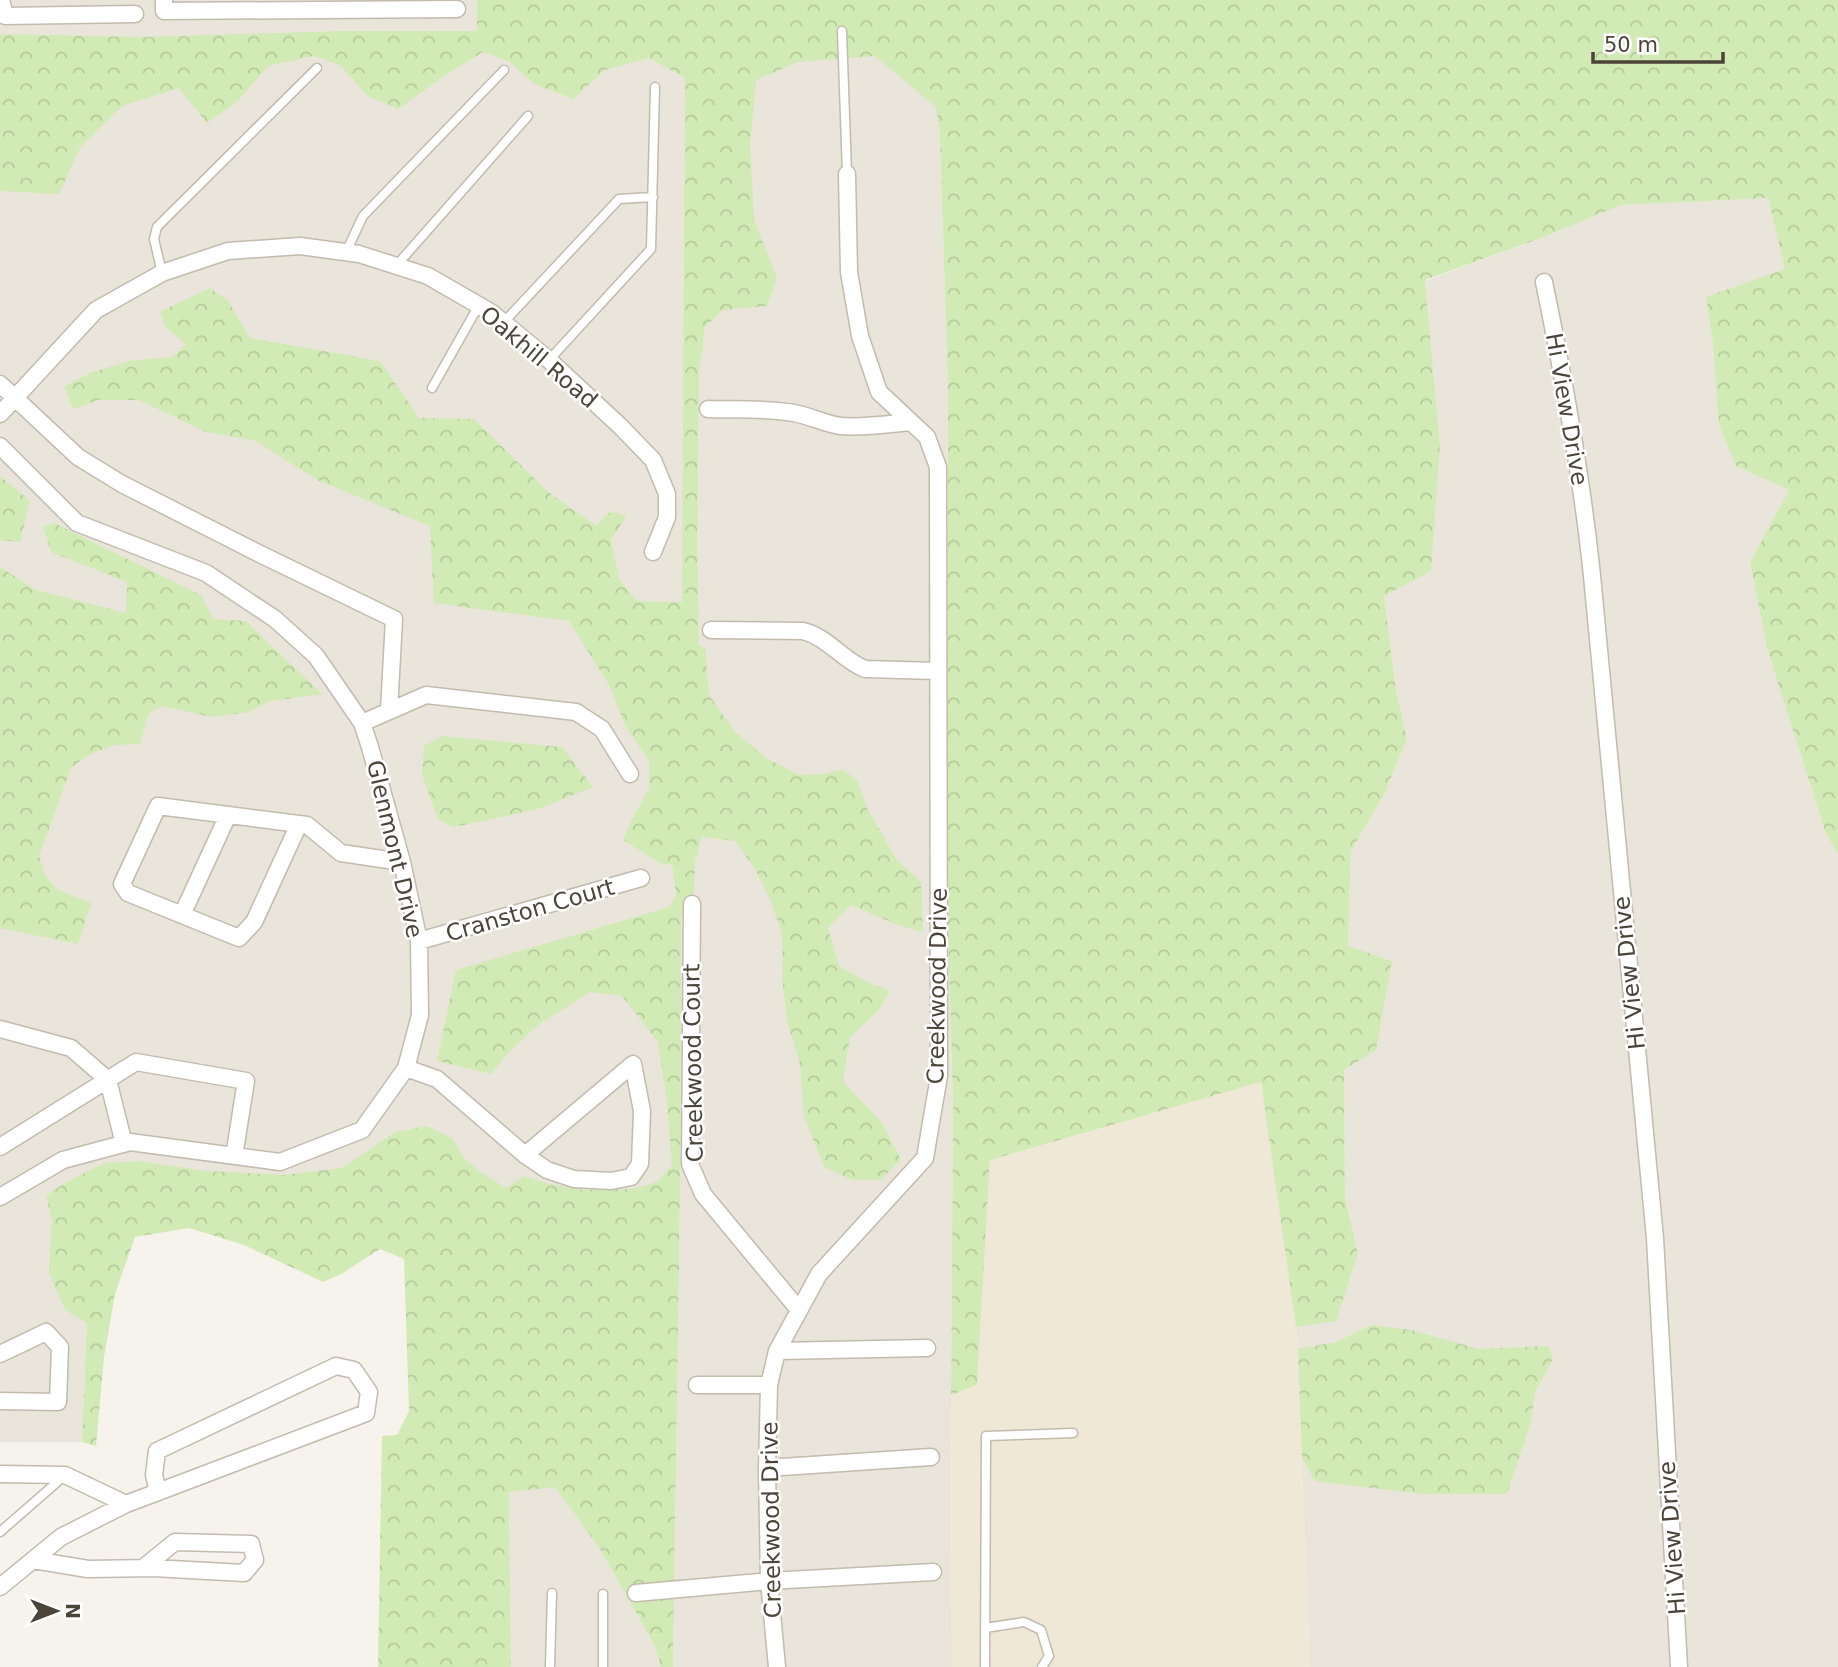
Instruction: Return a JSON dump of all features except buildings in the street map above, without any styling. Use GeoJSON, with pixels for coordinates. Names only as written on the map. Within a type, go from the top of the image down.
{"type":"FeatureCollection","features":[{"type":"Feature","properties":{"kind":"street"},"geometry":{"type":"LineString","coordinates":[[1,0],[5,16],[135,14]]}},
{"type":"Feature","properties":{"kind":"street"},"geometry":{"type":"LineString","coordinates":[[163,0],[164,11],[457,9]]}},
{"type":"Feature","properties":{"kind":"street","name":"Creekwood Drive"},"geometry":{"type":"LineString","coordinates":[[778,1667],[769,1581],[767,1468],[769,1385],[777,1351],[819,1274],[925,1158],[939,1076],[938,467],[927,437],[879,392],[860,336],[849,272],[847,174]]}},
{"type":"Feature","properties":{"kind":"street","name":"Oakhill Road"},"geometry":{"type":"LineString","coordinates":[[0,414],[96,310],[162,273],[228,251],[300,246],[359,254],[428,276],[479,306],[549,360],[620,426],[653,460],[667,494],[667,517],[653,552]]}},
{"type":"Feature","properties":{"kind":"street","name":"Hi View Drive"},"geometry":{"type":"LineString","coordinates":[[1544,282],[1568,404],[1592,576],[1655,1238],[1679,1667]]}},
{"type":"Feature","properties":{"kind":"street"},"geometry":{"type":"LineString","coordinates":[[0,384],[78,457],[122,484],[394,618],[389,711]]}},
{"type":"Feature","properties":{"kind":"street"},"geometry":{"type":"LineString","coordinates":[[708,409],[794,413],[845,426],[911,422]]}},
{"type":"Feature","properties":{"kind":"street","name":"Glenmont Drive"},"geometry":{"type":"LineString","coordinates":[[0,446],[77,523],[206,573],[275,619],[316,656],[362,723],[370,747],[402,862],[419,942],[420,1015],[406,1068],[362,1130],[280,1162],[130,1142],[63,1160],[0,1197]]}},
{"type":"Feature","properties":{"kind":"street"},"geometry":{"type":"LineString","coordinates":[[711,630],[803,631],[817,634],[855,666],[865,669],[938,671]]}},
{"type":"Feature","properties":{"kind":"street"},"geometry":{"type":"LineString","coordinates":[[362,723],[426,695],[576,712],[602,729],[630,774]]}},
{"type":"Feature","properties":{"kind":"street"},"geometry":{"type":"LineString","coordinates":[[299,824],[254,922],[239,939],[128,893],[122,884],[158,806],[307,825],[341,853],[402,862]]}},
{"type":"Feature","properties":{"kind":"street"},"geometry":{"type":"LineString","coordinates":[[182,915],[228,815]]}},
{"type":"Feature","properties":{"kind":"street","name":"Cranston Court"},"geometry":{"type":"LineString","coordinates":[[419,942],[641,878]]}},
{"type":"Feature","properties":{"kind":"street","name":"Creekwood Court"},"geometry":{"type":"LineString","coordinates":[[692,904],[690,1164],[703,1194],[799,1311]]}},
{"type":"Feature","properties":{"kind":"street"},"geometry":{"type":"LineString","coordinates":[[0,1029],[71,1048],[108,1080],[124,1144]]}},
{"type":"Feature","properties":{"kind":"street"},"geometry":{"type":"LineString","coordinates":[[0,1147],[136,1062],[246,1082],[234,1156]]}},
{"type":"Feature","properties":{"kind":"street"},"geometry":{"type":"LineString","coordinates":[[406,1068],[437,1079],[525,1155],[547,1170],[574,1179],[611,1181],[631,1177],[640,1164],[642,1111],[633,1064],[525,1155]]}},
{"type":"Feature","properties":{"kind":"street"},"geometry":{"type":"LineString","coordinates":[[0,1354],[46,1332],[60,1347],[58,1402],[0,1401]]}},
{"type":"Feature","properties":{"kind":"street"},"geometry":{"type":"LineString","coordinates":[[777,1351],[927,1348]]}},
{"type":"Feature","properties":{"kind":"street"},"geometry":{"type":"LineString","coordinates":[[0,1587],[61,1537],[127,1504],[366,1413],[369,1392],[355,1370],[336,1366],[157,1451],[154,1475],[158,1492]]}},
{"type":"Feature","properties":{"kind":"street"},"geometry":{"type":"LineString","coordinates":[[697,1385],[769,1385]]}},
{"type":"Feature","properties":{"kind":"street"},"geometry":{"type":"LineString","coordinates":[[767,1468],[931,1457]]}},
{"type":"Feature","properties":{"kind":"street"},"geometry":{"type":"LineString","coordinates":[[0,1474],[65,1475],[127,1504]]}},
{"type":"Feature","properties":{"kind":"street"},"geometry":{"type":"LineString","coordinates":[[33,1560],[88,1569],[143,1568],[244,1573],[255,1560],[251,1544],[175,1542],[143,1568]]}},
{"type":"Feature","properties":{"kind":"street"},"geometry":{"type":"LineString","coordinates":[[636,1593],[769,1581],[933,1572]]}},
{"type":"Feature","properties":{"kind":"lane"},"geometry":{"type":"LineString","coordinates":[[842,32],[847,174]]}},
{"type":"Feature","properties":{"kind":"lane"},"geometry":{"type":"LineString","coordinates":[[162,273],[154,239],[157,227],[317,68]]}},
{"type":"Feature","properties":{"kind":"lane"},"geometry":{"type":"LineString","coordinates":[[346,252],[363,216],[504,70]]}},
{"type":"Feature","properties":{"kind":"lane"},"geometry":{"type":"LineString","coordinates":[[549,360],[651,250],[655,87]]}},
{"type":"Feature","properties":{"kind":"lane"},"geometry":{"type":"LineString","coordinates":[[396,266],[528,116]]}},
{"type":"Feature","properties":{"kind":"lane"},"geometry":{"type":"LineString","coordinates":[[503,323],[618,199],[653,197]]}},
{"type":"Feature","properties":{"kind":"lane"},"geometry":{"type":"LineString","coordinates":[[432,388],[479,306]]}},
{"type":"Feature","properties":{"kind":"lane"},"geometry":{"type":"LineString","coordinates":[[985,1667],[986,1436],[1073,1433]]}},
{"type":"Feature","properties":{"kind":"lane"},"geometry":{"type":"LineString","coordinates":[[0,1532],[65,1475]]}},
{"type":"Feature","properties":{"kind":"lane"},"geometry":{"type":"LineString","coordinates":[[550,1667],[552,1593]]}},
{"type":"Feature","properties":{"kind":"lane"},"geometry":{"type":"LineString","coordinates":[[603,1594],[603,1667]]}},
{"type":"Feature","properties":{"kind":"lane"},"geometry":{"type":"LineString","coordinates":[[985,1628],[1024,1622],[1041,1630],[1049,1656],[1042,1667]]}},
{"type":"Feature","properties":{"kind":"shaded area"},"geometry":{"type":"Polygon","coordinates":[[[0,0],[477,0],[928,38],[940,137],[948,388],[947,893],[953,1106],[952,1667],[673,1667],[680,1199],[92,1203],[82,1442],[0,1442],[0,0]]]}},
{"type":"Feature","properties":{"kind":"shaded area"},"geometry":{"type":"Polygon","coordinates":[[[1768,197],[1786,269],[1706,298],[1736,466],[1789,490],[1750,562],[1768,652],[1826,834],[1838,854],[1838,1667],[1310,1667],[1296,1327],[1336,1320],[1358,1254],[1345,1198],[1344,1070],[1376,1050],[1348,946],[1351,851],[1385,793],[1407,738],[1396,691],[1384,596],[1440,444],[1425,281],[1621,205],[1768,197]]]}},
{"type":"Feature","properties":{"kind":"shaded area"},"geometry":{"type":"Polygon","coordinates":[[[1261,1082],[1298,1340],[1310,1667],[952,1667],[951,1395],[977,1385],[990,1160],[1261,1082]]]}},
{"type":"Feature","properties":{"kind":"shaded area"},"geometry":{"type":"Polygon","coordinates":[[[555,1487],[600,1549],[655,1646],[661,1667],[511,1667],[509,1491],[555,1487]]]}},
{"type":"Feature","properties":{"kind":"green space"},"geometry":{"type":"Polygon","coordinates":[[[477,0],[1838,0],[1838,854],[1826,834],[1768,652],[1750,562],[1789,490],[1736,466],[1719,425],[1713,344],[1706,297],[1785,269],[1768,198],[1621,205],[1544,237],[1425,280],[1440,444],[1431,571],[1384,596],[1396,691],[1407,738],[1385,793],[1351,851],[1348,946],[1392,961],[1376,1050],[1344,1070],[1345,1198],[1358,1254],[1336,1321],[1296,1327],[1261,1082],[990,1160],[977,1385],[951,1395],[953,1106],[947,893],[948,388],[940,137],[936,107],[875,56],[798,62],[756,80],[750,144],[754,219],[777,278],[767,306],[723,310],[704,328],[699,367],[699,645],[705,648],[709,695],[735,732],[768,759],[799,775],[842,770],[857,779],[867,808],[897,860],[921,882],[923,932],[898,925],[851,905],[828,928],[839,966],[890,991],[878,1011],[850,1037],[843,1081],[882,1123],[901,1159],[881,1180],[852,1180],[824,1167],[804,1116],[800,1063],[787,1021],[782,934],[770,899],[755,869],[735,841],[702,837],[695,861],[694,894],[681,915],[673,1667],[661,1667],[655,1646],[600,1549],[555,1487],[509,1492],[511,1667],[378,1667],[382,1436],[397,1435],[409,1411],[404,1259],[380,1249],[343,1273],[323,1282],[244,1245],[189,1228],[135,1237],[115,1294],[104,1357],[96,1446],[82,1442],[87,1323],[65,1310],[49,1273],[52,1220],[46,1196],[104,1163],[139,1161],[206,1171],[283,1175],[342,1168],[395,1132],[427,1126],[453,1139],[464,1158],[506,1188],[524,1176],[583,1190],[632,1189],[657,1182],[672,1165],[667,1102],[658,1042],[622,996],[590,992],[538,1025],[507,1054],[491,1074],[437,1061],[456,970],[669,907],[676,895],[672,864],[663,865],[623,840],[649,789],[649,761],[626,727],[609,685],[569,621],[434,603],[430,526],[317,480],[256,441],[206,432],[139,400],[99,400],[73,409],[64,387],[90,373],[129,361],[173,357],[186,344],[165,327],[160,312],[210,288],[228,301],[250,338],[380,361],[419,418],[474,419],[547,491],[596,526],[611,511],[627,516],[611,539],[619,579],[637,601],[682,602],[685,78],[649,58],[605,70],[573,99],[534,84],[510,62],[483,52],[398,109],[368,96],[340,65],[314,56],[268,66],[238,101],[207,123],[179,88],[122,106],[80,148],[59,194],[0,191],[0,34],[143,37],[341,31],[477,31],[477,0]]]}},
{"type":"Feature","properties":{"kind":"green space"},"geometry":{"type":"Polygon","coordinates":[[[0,476],[30,501],[20,542],[0,540],[0,476]]]}},
{"type":"Feature","properties":{"kind":"green space"},"geometry":{"type":"Polygon","coordinates":[[[54,523],[201,595],[213,619],[246,621],[322,694],[271,701],[249,712],[212,717],[162,706],[148,714],[140,744],[114,745],[88,755],[71,768],[39,856],[45,875],[58,890],[91,903],[78,944],[0,928],[0,567],[36,590],[126,613],[127,582],[51,552],[43,527],[54,523]]]}},
{"type":"Feature","properties":{"kind":"green space"},"geometry":{"type":"Polygon","coordinates":[[[442,736],[562,747],[593,787],[541,808],[453,827],[438,819],[422,775],[424,746],[442,736]]]}},
{"type":"Feature","properties":{"kind":"green space"},"geometry":{"type":"Polygon","coordinates":[[[1371,1325],[1411,1330],[1479,1349],[1548,1346],[1553,1359],[1535,1392],[1531,1422],[1507,1494],[1422,1494],[1315,1481],[1302,1458],[1298,1349],[1336,1342],[1371,1325]]]}}]}
